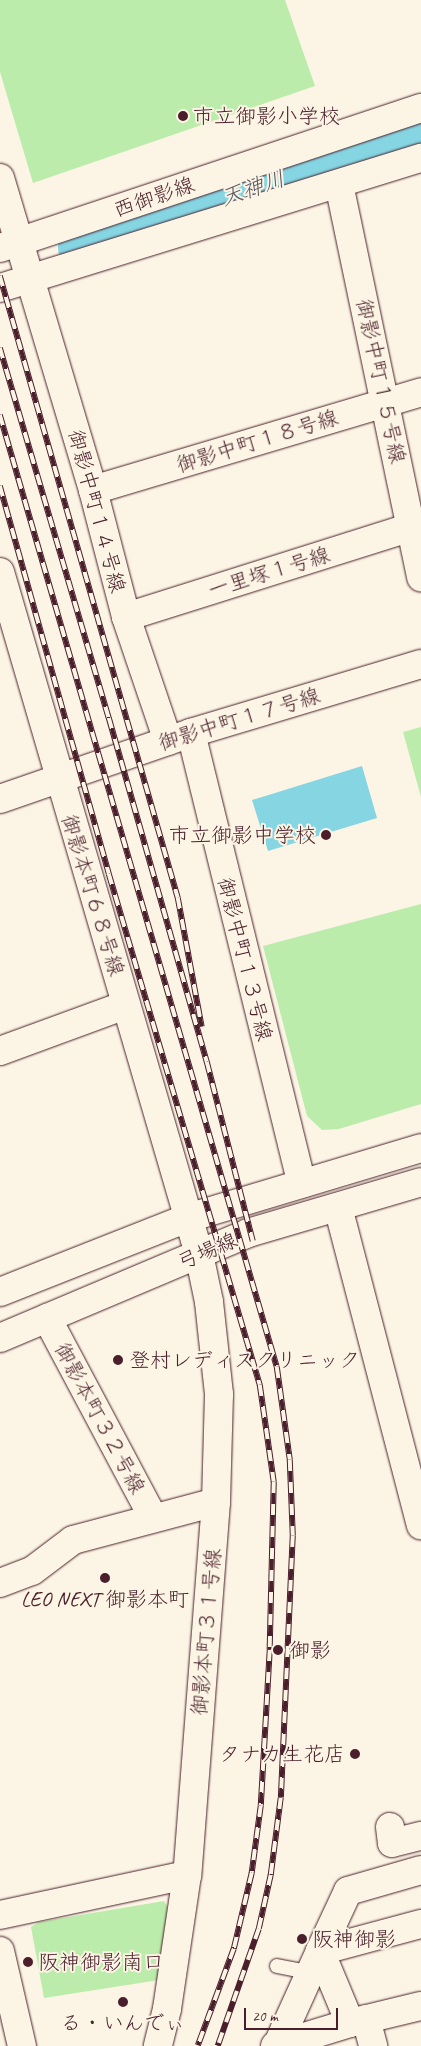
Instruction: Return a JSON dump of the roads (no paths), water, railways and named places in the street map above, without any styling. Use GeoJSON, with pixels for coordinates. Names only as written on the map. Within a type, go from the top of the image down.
{"type":"FeatureCollection","features":[{"type":"Feature","properties":{"kind":"street","name":"西御影線"},"geometry":{"type":"LineString","coordinates":[[10,245],[421,108]]}},
{"type":"Feature","properties":{"kind":"street","name":"西御影線"},"geometry":{"type":"LineString","coordinates":[[0,288],[421,158]]}},
{"type":"Feature","properties":{"kind":"street","name":"御影中町１４号線"},"geometry":{"type":"LineString","coordinates":[[0,178],[10,245],[29,280],[93,490],[126,617],[179,737]]}},
{"type":"Feature","properties":{"kind":"street","name":"御影中町１５号線"},"geometry":{"type":"LineString","coordinates":[[338,184],[386,402],[421,578]]}},
{"type":"Feature","properties":{"kind":"street","name":"御影中町１８号線"},"geometry":{"type":"LineString","coordinates":[[93,490],[421,392]]}},
{"type":"Feature","properties":{"kind":"street","name":"一里塚１号線"},"geometry":{"type":"LineString","coordinates":[[126,617],[412,527]]}},
{"type":"Feature","properties":{"kind":"street","name":"御影本町６８号線"},"geometry":{"type":"LineString","coordinates":[[0,572],[58,778],[188,1218]]}},
{"type":"Feature","properties":{"kind":"street","name":"御影中町１７号線"},"geometry":{"type":"LineString","coordinates":[[0,799],[179,737],[421,664]]}},
{"type":"Feature","properties":{"kind":"street","name":"御影中町１３号線"},"geometry":{"type":"LineString","coordinates":[[179,737],[292,1154],[302,1184]]}},
{"type":"Feature","properties":{"kind":"street"},"geometry":{"type":"LineString","coordinates":[[0,1051],[126,1005]]}},
{"type":"Feature","properties":{"kind":"street","name":"弓場線"},"geometry":{"type":"LineString","coordinates":[[0,1292],[188,1218],[421,1148]]}},
{"type":"Feature","properties":{"kind":"street","name":"弓場線"},"geometry":{"type":"LineString","coordinates":[[0,1338],[248,1233],[421,1182]]}},
{"type":"Feature","properties":{"kind":"street"},"geometry":{"type":"LineString","coordinates":[[302,1184],[338,1207],[421,1525]]}},
{"type":"Feature","properties":{"kind":"street","name":"御影本町３１号線"},"geometry":{"type":"LineString","coordinates":[[158,2046],[185,1946],[187,1875],[216,1502],[219,1394],[209,1302],[199,1254],[188,1218]]}},
{"type":"Feature","properties":{"kind":"street","name":"御影本町３２号線"},"geometry":{"type":"LineString","coordinates":[[47,1318],[153,1518]]}},
{"type":"Feature","properties":{"kind":"street"},"geometry":{"type":"LineString","coordinates":[[0,1583],[32,1571],[73,1540],[216,1502]]}},
{"type":"Feature","properties":{"kind":"street"},"geometry":{"type":"LineString","coordinates":[[390,1828],[392,1843],[421,1836]]}},
{"type":"Feature","properties":{"kind":"street"},"geometry":{"type":"LineString","coordinates":[[276,2046],[348,1891],[421,1870]]}},
{"type":"Feature","properties":{"kind":"street"},"geometry":{"type":"LineString","coordinates":[[0,1915],[187,1875]]}},
{"type":"Feature","properties":{"kind":"street"},"geometry":{"type":"LineString","coordinates":[[315,1961],[421,1924]]}},
{"type":"Feature","properties":{"kind":"street"},"geometry":{"type":"LineString","coordinates":[[0,1951],[22,2046]]}},
{"type":"Feature","properties":{"kind":"street"},"geometry":{"type":"LineString","coordinates":[[315,1961],[358,2021],[373,2046]]}},
{"type":"Feature","properties":{"kind":"street"},"geometry":{"type":"LineString","coordinates":[[276,2046],[358,2021],[421,2006]]}},
{"type":"Feature","properties":{"kind":"lane"},"geometry":{"type":"LineString","coordinates":[[276,1966],[315,1961]]}},
{"type":"Feature","properties":{"kind":"water"},"geometry":{"type":"Polygon","coordinates":[[[362,766],[377,818],[268,851],[252,800],[362,766]]]}},
{"type":"Feature","properties":{"kind":"waterway","name":"天神川"},"geometry":{"type":"LineString","coordinates":[[86,247],[421,131]]}},
{"type":"Feature","properties":{"kind":"railway"},"geometry":{"type":"LineString","coordinates":[[0,276],[178,898],[202,1027]]}},
{"type":"Feature","properties":{"kind":"railway"},"geometry":{"type":"LineString","coordinates":[[0,348],[109,718],[207,1062],[253,1241]]}},
{"type":"Feature","properties":{"kind":"railway"},"geometry":{"type":"LineString","coordinates":[[0,415],[277,1367],[290,1460],[293,1536],[281,1798],[271,1875],[259,1929],[218,2046]]}},
{"type":"Feature","properties":{"kind":"railway"},"geometry":{"type":"LineString","coordinates":[[0,486],[109,874],[260,1385],[274,1482],[270,1650],[261,1806],[252,1873],[234,1949],[198,2046]]}},
{"type":"Feature","properties":{"kind":"place","name":"市立御影小学校"},"geometry":{"type":"Point","coordinates":[183,116]}},
{"type":"Feature","properties":{"kind":"place","name":"市立御影中学校"},"geometry":{"type":"Point","coordinates":[326,835]}},
{"type":"Feature","properties":{"kind":"place","name":"登村レディスクリニック"},"geometry":{"type":"Point","coordinates":[118,1360]}},
{"type":"Feature","properties":{"kind":"place","name":"LEO NEXT 御影本町"},"geometry":{"type":"Point","coordinates":[105,1578]}},
{"type":"Feature","properties":{"kind":"place","name":"御影"},"geometry":{"type":"Point","coordinates":[278,1650]}},
{"type":"Feature","properties":{"kind":"place","name":"タナカ生花店"},"geometry":{"type":"Point","coordinates":[355,1754]}},
{"type":"Feature","properties":{"kind":"place","name":"阪神御影"},"geometry":{"type":"Point","coordinates":[302,1939]}},
{"type":"Feature","properties":{"kind":"place","name":"阪神御影南口"},"geometry":{"type":"Point","coordinates":[28,1962]}},
{"type":"Feature","properties":{"kind":"place","name":"る・いんでぃ"},"geometry":{"type":"Point","coordinates":[123,2002]}}]}
